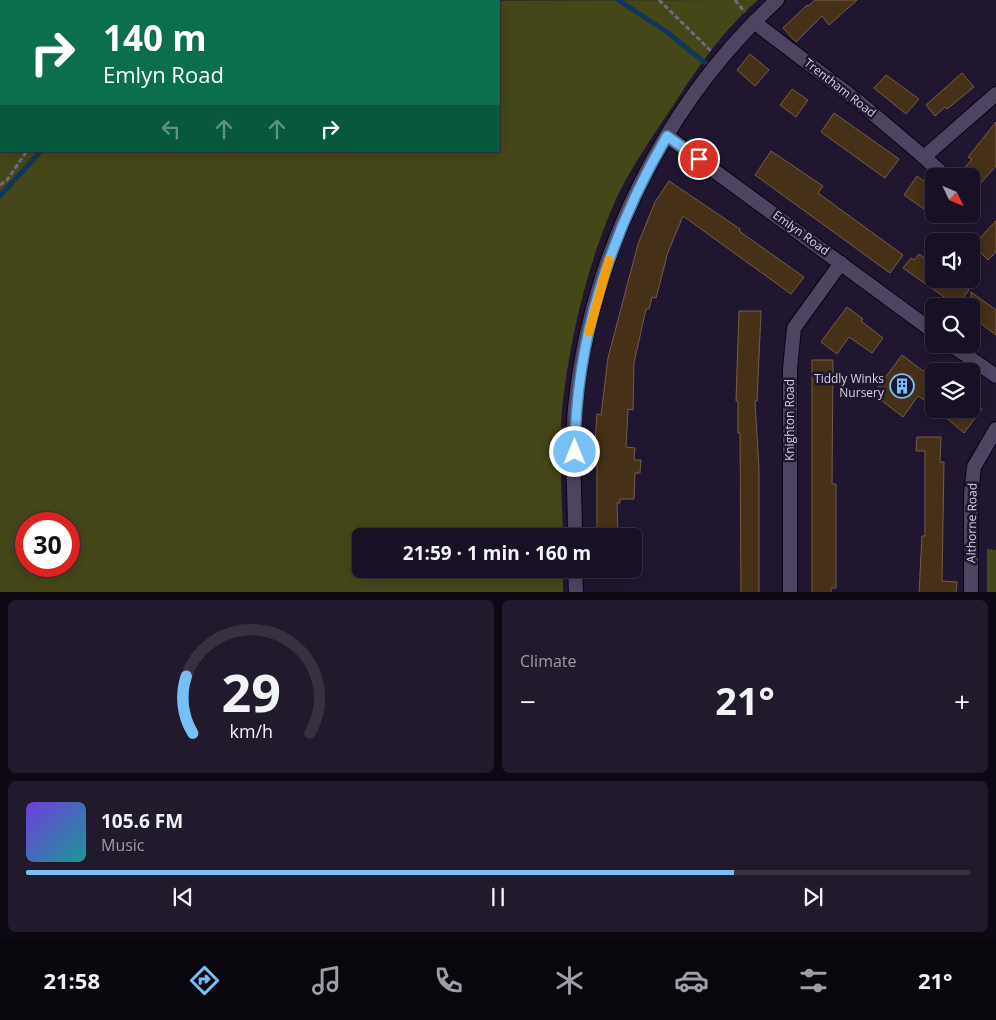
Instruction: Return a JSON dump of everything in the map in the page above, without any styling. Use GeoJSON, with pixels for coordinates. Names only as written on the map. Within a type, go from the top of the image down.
{"type":"FeatureCollection","features":[{"type":"Feature","properties":{"kind":"street"},"geometry":{"type":"LineString","coordinates":[[575,528],[575,409],[592,322],[605,270],[616,238],[635,194],[667,136],[704,81],[720,59],[777,0]]}},
{"type":"Feature","properties":{"kind":"street","name":"Trentham Road"},"geometry":{"type":"LineString","coordinates":[[754,22],[859,102],[936,168]]}},
{"type":"Feature","properties":{"kind":"street"},"geometry":{"type":"LineString","coordinates":[[924,157],[996,94]]}},
{"type":"Feature","properties":{"kind":"street","name":"Emlyn Road"},"geometry":{"type":"LineString","coordinates":[[667,136],[925,325]]}},
{"type":"Feature","properties":{"kind":"street","name":"Knighton Road"},"geometry":{"type":"LineString","coordinates":[[790,592],[790,369],[794,328],[841,263]]}},
{"type":"Feature","properties":{"kind":"street"},"geometry":{"type":"LineString","coordinates":[[963,353],[996,376]]}},
{"type":"Feature","properties":{"kind":"street","name":"Althorne Road"},"geometry":{"type":"LineString","coordinates":[[971,592],[971,494],[974,467],[996,429]]}},
{"type":"Feature","properties":{"kind":"street"},"geometry":{"type":"LineString","coordinates":[[576,578],[576,592]]}},
{"type":"Feature","properties":{"kind":"path"},"geometry":{"type":"LineString","coordinates":[[659,0],[703,45]]}},
{"type":"Feature","properties":{"kind":"path"},"geometry":{"type":"LineString","coordinates":[[0,185],[7,180],[26,152]]}},
{"type":"Feature","properties":{"kind":"shaded area"},"geometry":{"type":"Polygon","coordinates":[[[500,0],[758,0],[722,36],[649,142],[613,206],[595,253],[575,326],[563,400],[561,450],[563,528],[352,528],[352,578],[563,578],[563,592],[0,592],[0,152],[500,152],[500,0]]]}},
{"type":"Feature","properties":{"kind":"shaded area"},"geometry":{"type":"Polygon","coordinates":[[[987,549],[996,550],[996,592],[987,592],[987,549]]]}},
{"type":"Feature","properties":{"kind":"building"},"geometry":{"type":"Polygon","coordinates":[[[815,0],[857,0],[829,25],[822,16],[796,42],[783,28],[807,5],[815,0]]]}},
{"type":"Feature","properties":{"kind":"building"},"geometry":{"type":"Polygon","coordinates":[[[750,54],[769,70],[755,86],[737,70],[750,54]]]}},
{"type":"Feature","properties":{"kind":"building"},"geometry":{"type":"Polygon","coordinates":[[[962,73],[974,87],[947,109],[945,107],[935,116],[926,105],[962,73]]]}},
{"type":"Feature","properties":{"kind":"building"},"geometry":{"type":"Polygon","coordinates":[[[886,75],[919,99],[906,114],[874,88],[886,75]]]}},
{"type":"Feature","properties":{"kind":"building"},"geometry":{"type":"Polygon","coordinates":[[[792,89],[808,100],[796,117],[780,105],[792,89]]]}},
{"type":"Feature","properties":{"kind":"building"},"geometry":{"type":"Polygon","coordinates":[[[834,113],[899,159],[885,178],[821,132],[834,113]]]}},
{"type":"Feature","properties":{"kind":"building"},"geometry":{"type":"Polygon","coordinates":[[[996,122],[996,166],[980,184],[980,168],[965,168],[972,159],[968,157],[996,122]]]}},
{"type":"Feature","properties":{"kind":"building"},"geometry":{"type":"Polygon","coordinates":[[[771,151],[823,186],[818,193],[903,255],[890,273],[755,175],[771,151]]]}},
{"type":"Feature","properties":{"kind":"building"},"geometry":{"type":"Polygon","coordinates":[[[917,176],[925,182],[925,210],[904,195],[917,176]]]}},
{"type":"Feature","properties":{"kind":"building"},"geometry":{"type":"Polygon","coordinates":[[[669,181],[740,229],[739,231],[804,277],[791,294],[683,216],[668,252],[656,298],[652,297],[649,309],[646,309],[634,363],[633,410],[628,409],[626,447],[635,448],[634,460],[641,460],[640,473],[635,473],[634,499],[620,499],[620,503],[617,503],[618,528],[597,528],[597,442],[595,442],[597,414],[601,415],[608,358],[638,244],[655,202],[669,181]]]}},
{"type":"Feature","properties":{"kind":"building"},"geometry":{"type":"Polygon","coordinates":[[[996,221],[996,252],[988,260],[980,252],[980,238],[996,221]]]}},
{"type":"Feature","properties":{"kind":"building"},"geometry":{"type":"Polygon","coordinates":[[[919,254],[925,258],[925,283],[903,268],[911,258],[914,260],[919,254]]]}},
{"type":"Feature","properties":{"kind":"building"},"geometry":{"type":"Polygon","coordinates":[[[931,288],[966,288],[969,290],[963,298],[946,298],[931,288]]]}},
{"type":"Feature","properties":{"kind":"building"},"geometry":{"type":"Polygon","coordinates":[[[971,292],[979,298],[971,298],[971,292]]]}},
{"type":"Feature","properties":{"kind":"building"},"geometry":{"type":"Polygon","coordinates":[[[980,298],[996,310],[996,335],[980,323],[980,298]]]}},
{"type":"Feature","properties":{"kind":"building"},"geometry":{"type":"Polygon","coordinates":[[[847,307],[883,338],[872,353],[849,337],[837,354],[821,342],[847,307]]]}},
{"type":"Feature","properties":{"kind":"building"},"geometry":{"type":"Polygon","coordinates":[[[739,311],[761,311],[757,401],[755,401],[759,469],[759,592],[741,592],[740,433],[738,433],[738,401],[736,401],[739,311]]]}},
{"type":"Feature","properties":{"kind":"building","name":"Tiddly Winks Nursery"},"geometry":{"type":"Polygon","coordinates":[[[902,355],[925,372],[925,401],[918,396],[903,417],[873,394],[902,355]]]}},
{"type":"Feature","properties":{"kind":"building"},"geometry":{"type":"Polygon","coordinates":[[[812,360],[833,360],[832,484],[836,484],[836,588],[831,588],[831,592],[812,592],[812,360]]]}},
{"type":"Feature","properties":{"kind":"building"},"geometry":{"type":"Polygon","coordinates":[[[946,418],[975,418],[964,433],[946,418]]]}},
{"type":"Feature","properties":{"kind":"building"},"geometry":{"type":"Polygon","coordinates":[[[917,437],[941,437],[940,462],[944,462],[942,581],[957,582],[956,592],[919,592],[922,536],[925,536],[925,451],[916,451],[917,437]]]}},
{"type":"Feature","properties":{"kind":"waterway"},"geometry":{"type":"LineString","coordinates":[[618,0],[667,32],[705,63]]}},
{"type":"Feature","properties":{"kind":"waterway"},"geometry":{"type":"LineString","coordinates":[[0,196],[40,152]]}},
{"type":"Feature","properties":{"kind":"slow traffic"},"geometry":{"type":"LineString","coordinates":[[589,332],[609,260]]}},
{"type":"Feature","properties":{"kind":"place","name":"Tiddly Winks Nursery"},"geometry":{"type":"Point","coordinates":[902,386]}},
{"type":"Feature","properties":{"kind":"route"},"geometry":{"type":"LineString","coordinates":[[575,452],[575,409],[582,362],[605,270],[616,238],[635,194],[667,136],[699,159]]}}]}
